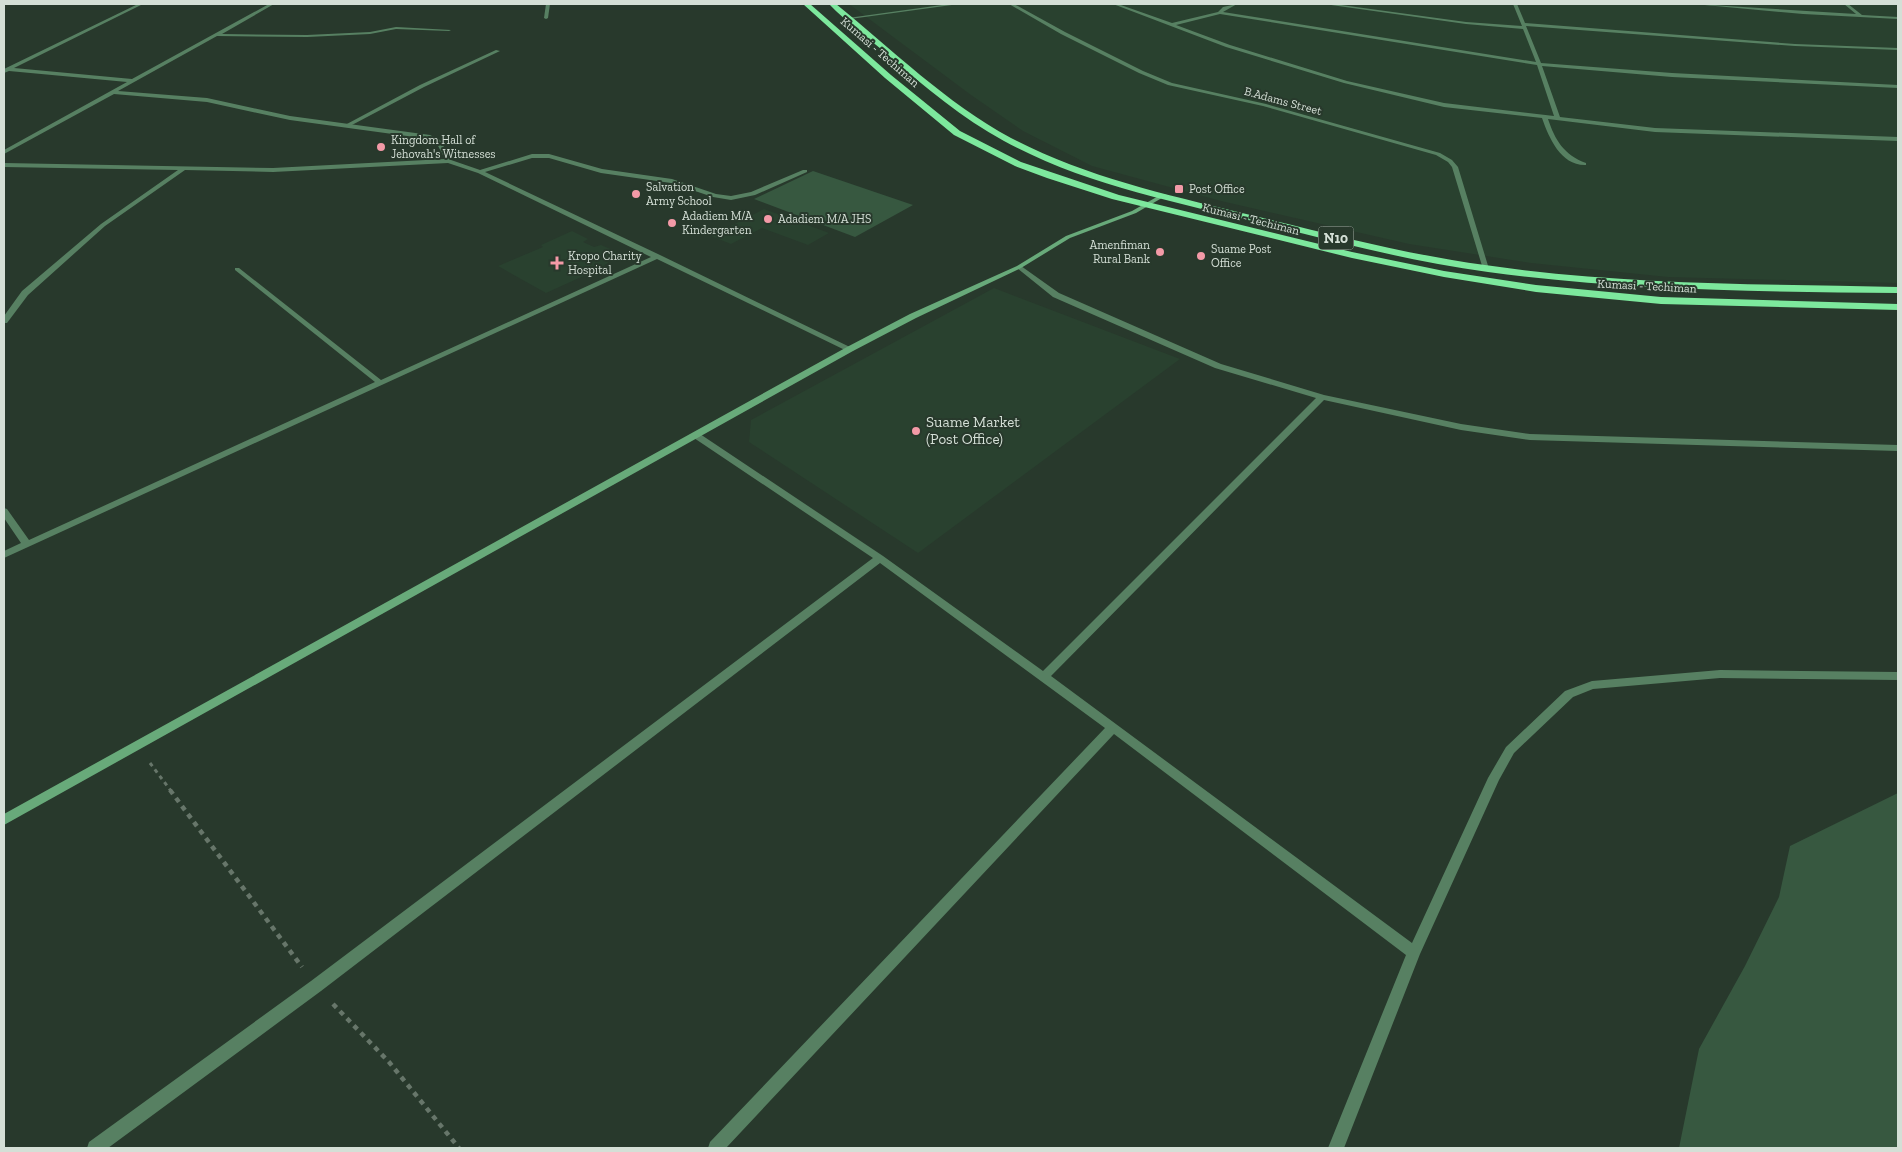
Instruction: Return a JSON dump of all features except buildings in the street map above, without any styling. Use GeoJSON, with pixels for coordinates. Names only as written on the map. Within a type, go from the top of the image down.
{"type":"FeatureCollection","features":[{"type":"Feature","properties":{"kind":"highway","name":"Kumasi - Techiman"},"geometry":{"type":"LineString","coordinates":[[806,4],[903,89],[955,131],[996,154],[1042,174],[1104,194],[1350,256],[1484,281],[1582,294],[1648,300],[1898,307]]}},
{"type":"Feature","properties":{"kind":"highway","name":"N10"},"geometry":{"type":"LineString","coordinates":[[832,4],[951,103],[973,119],[1044,157],[1164,195],[1339,239],[1486,269],[1586,280],[1656,285],[1898,290]]}},
{"type":"Feature","properties":{"kind":"street"},"geometry":{"type":"LineString","coordinates":[[5,70],[141,4]]}},
{"type":"Feature","properties":{"kind":"street"},"geometry":{"type":"LineString","coordinates":[[4,152],[272,4]]}},
{"type":"Feature","properties":{"kind":"street"},"geometry":{"type":"LineString","coordinates":[[546,18],[548,4]]}},
{"type":"Feature","properties":{"kind":"street"},"geometry":{"type":"LineString","coordinates":[[850,18],[957,4]]}},
{"type":"Feature","properties":{"kind":"street","name":"B.Adams Street"},"geometry":{"type":"LineString","coordinates":[[1011,4],[1063,33],[1140,72],[1163,81],[1264,105],[1438,154],[1450,161],[1454,167],[1486,269]]}},
{"type":"Feature","properties":{"kind":"street"},"geometry":{"type":"LineString","coordinates":[[1114,4],[1228,46],[1366,88],[1444,106],[1662,130],[1898,139]]}},
{"type":"Feature","properties":{"kind":"street"},"geometry":{"type":"LineString","coordinates":[[1216,4],[1225,8]]}},
{"type":"Feature","properties":{"kind":"street"},"geometry":{"type":"LineString","coordinates":[[1220,13],[1225,8],[1235,4]]}},
{"type":"Feature","properties":{"kind":"street"},"geometry":{"type":"LineString","coordinates":[[1326,4],[1466,23],[1785,44],[1898,49]]}},
{"type":"Feature","properties":{"kind":"street"},"geometry":{"type":"LineString","coordinates":[[1515,4],[1539,64],[1557,117]]}},
{"type":"Feature","properties":{"kind":"street"},"geometry":{"type":"LineString","coordinates":[[1696,4],[1898,18]]}},
{"type":"Feature","properties":{"kind":"street"},"geometry":{"type":"LineString","coordinates":[[1846,4],[1861,16]]}},
{"type":"Feature","properties":{"kind":"street"},"geometry":{"type":"LineString","coordinates":[[1171,25],[1220,13],[1539,64],[1672,75],[1898,86]]}},
{"type":"Feature","properties":{"kind":"street"},"geometry":{"type":"LineString","coordinates":[[217,35],[307,36],[370,33],[396,28],[449,30]]}},
{"type":"Feature","properties":{"kind":"street"},"geometry":{"type":"LineString","coordinates":[[348,124],[452,71],[498,51]]}},
{"type":"Feature","properties":{"kind":"street"},"geometry":{"type":"LineString","coordinates":[[5,70],[132,80]]}},
{"type":"Feature","properties":{"kind":"street"},"geometry":{"type":"LineString","coordinates":[[113,92],[207,100],[290,118],[348,124],[435,138],[449,161]]}},
{"type":"Feature","properties":{"kind":"street"},"geometry":{"type":"LineString","coordinates":[[1544,116],[1551,137],[1560,151],[1573,161],[1584,164]]}},
{"type":"Feature","properties":{"kind":"street"},"geometry":{"type":"LineString","coordinates":[[480,172],[532,156],[550,156],[600,170],[672,181],[715,196],[731,198],[753,194],[805,171]]}},
{"type":"Feature","properties":{"kind":"street"},"geometry":{"type":"LineString","coordinates":[[4,165],[272,170],[449,161],[480,172],[850,349]]}},
{"type":"Feature","properties":{"kind":"street"},"geometry":{"type":"LineString","coordinates":[[4,321],[25,293],[103,225],[183,169]]}},
{"type":"Feature","properties":{"kind":"street"},"geometry":{"type":"LineString","coordinates":[[4,820],[697,436],[850,349],[914,316],[1019,267],[1068,237],[1148,206],[1164,195]]}},
{"type":"Feature","properties":{"kind":"street"},"geometry":{"type":"LineString","coordinates":[[4,555],[658,256]]}},
{"type":"Feature","properties":{"kind":"street"},"geometry":{"type":"LineString","coordinates":[[1019,267],[1056,295],[1209,362],[1322,397],[1461,427],[1530,437],[1829,448],[1898,448]]}},
{"type":"Feature","properties":{"kind":"street"},"geometry":{"type":"LineString","coordinates":[[237,269],[379,382]]}},
{"type":"Feature","properties":{"kind":"street"},"geometry":{"type":"LineString","coordinates":[[1044,677],[1322,397]]}},
{"type":"Feature","properties":{"kind":"street"},"geometry":{"type":"LineString","coordinates":[[697,436],[880,558],[1113,727],[1414,953]]}},
{"type":"Feature","properties":{"kind":"street"},"geometry":{"type":"LineString","coordinates":[[4,512],[27,544]]}},
{"type":"Feature","properties":{"kind":"street"},"geometry":{"type":"LineString","coordinates":[[95,1148],[316,986],[880,558]]}},
{"type":"Feature","properties":{"kind":"street"},"geometry":{"type":"LineString","coordinates":[[1336,1148],[1414,953],[1494,778],[1510,750],[1569,694],[1592,685],[1720,674],[1898,676]]}},
{"type":"Feature","properties":{"kind":"street"},"geometry":{"type":"LineString","coordinates":[[716,1148],[1113,727]]}},
{"type":"Feature","properties":{"kind":"path"},"geometry":{"type":"LineString","coordinates":[[137,745],[316,986],[389,1062],[459,1148]]}},
{"type":"Feature","properties":{"kind":"shaded area"},"geometry":{"type":"Polygon","coordinates":[[[849,4],[1898,4],[1898,283],[1668,277],[1531,263],[1409,244],[1221,201],[1092,166],[1023,131],[971,95],[849,4]]]}},
{"type":"Feature","properties":{"kind":"shaded area"},"geometry":{"type":"Polygon","coordinates":[[[813,171],[913,205],[855,237],[754,199],[813,171]]]}},
{"type":"Feature","properties":{"kind":"shaded area","name":"Adadiem M/A JHS"},"geometry":{"type":"Polygon","coordinates":[[[764,209],[829,233],[808,245],[762,228],[731,244],[711,236],[764,209]]]}},
{"type":"Feature","properties":{"kind":"shaded area","name":"Kropo Charity Hospital"},"geometry":{"type":"Polygon","coordinates":[[[572,231],[588,239],[583,242],[594,247],[601,245],[617,252],[613,259],[599,269],[546,293],[498,266],[543,247],[541,245],[572,231]]]}},
{"type":"Feature","properties":{"kind":"shaded area","name":"Suame Market (Post Office)"},"geometry":{"type":"Polygon","coordinates":[[[994,288],[1180,359],[918,553],[749,442],[751,420],[994,288]]]}},
{"type":"Feature","properties":{"kind":"shaded area"},"geometry":{"type":"Polygon","coordinates":[[[1898,793],[1898,1148],[1679,1148],[1699,1049],[1745,966],[1779,897],[1790,846],[1898,793]]]}},
{"type":"Feature","properties":{"kind":"place","name":"Kingdom Hall of Jehovah's Witnesses"},"geometry":{"type":"Point","coordinates":[381,147]}},
{"type":"Feature","properties":{"kind":"place","name":"Post Office"},"geometry":{"type":"Point","coordinates":[1179,189]}},
{"type":"Feature","properties":{"kind":"place","name":"Salvation Army School"},"geometry":{"type":"Point","coordinates":[636,194]}},
{"type":"Feature","properties":{"kind":"place","name":"Adadiem M/A JHS"},"geometry":{"type":"Point","coordinates":[768,219]}},
{"type":"Feature","properties":{"kind":"place","name":"Adadiem M/A Kindergarten"},"geometry":{"type":"Point","coordinates":[672,223]}},
{"type":"Feature","properties":{"kind":"place","name":"Amenfiman Rural Bank"},"geometry":{"type":"Point","coordinates":[1160,252]}},
{"type":"Feature","properties":{"kind":"place","name":"Suame Post Office"},"geometry":{"type":"Point","coordinates":[1201,256]}},
{"type":"Feature","properties":{"kind":"place","name":"Kropo Charity Hospital"},"geometry":{"type":"Point","coordinates":[557,263]}},
{"type":"Feature","properties":{"kind":"place","name":"Suame Market (Post Office)"},"geometry":{"type":"Point","coordinates":[916,431]}}]}
